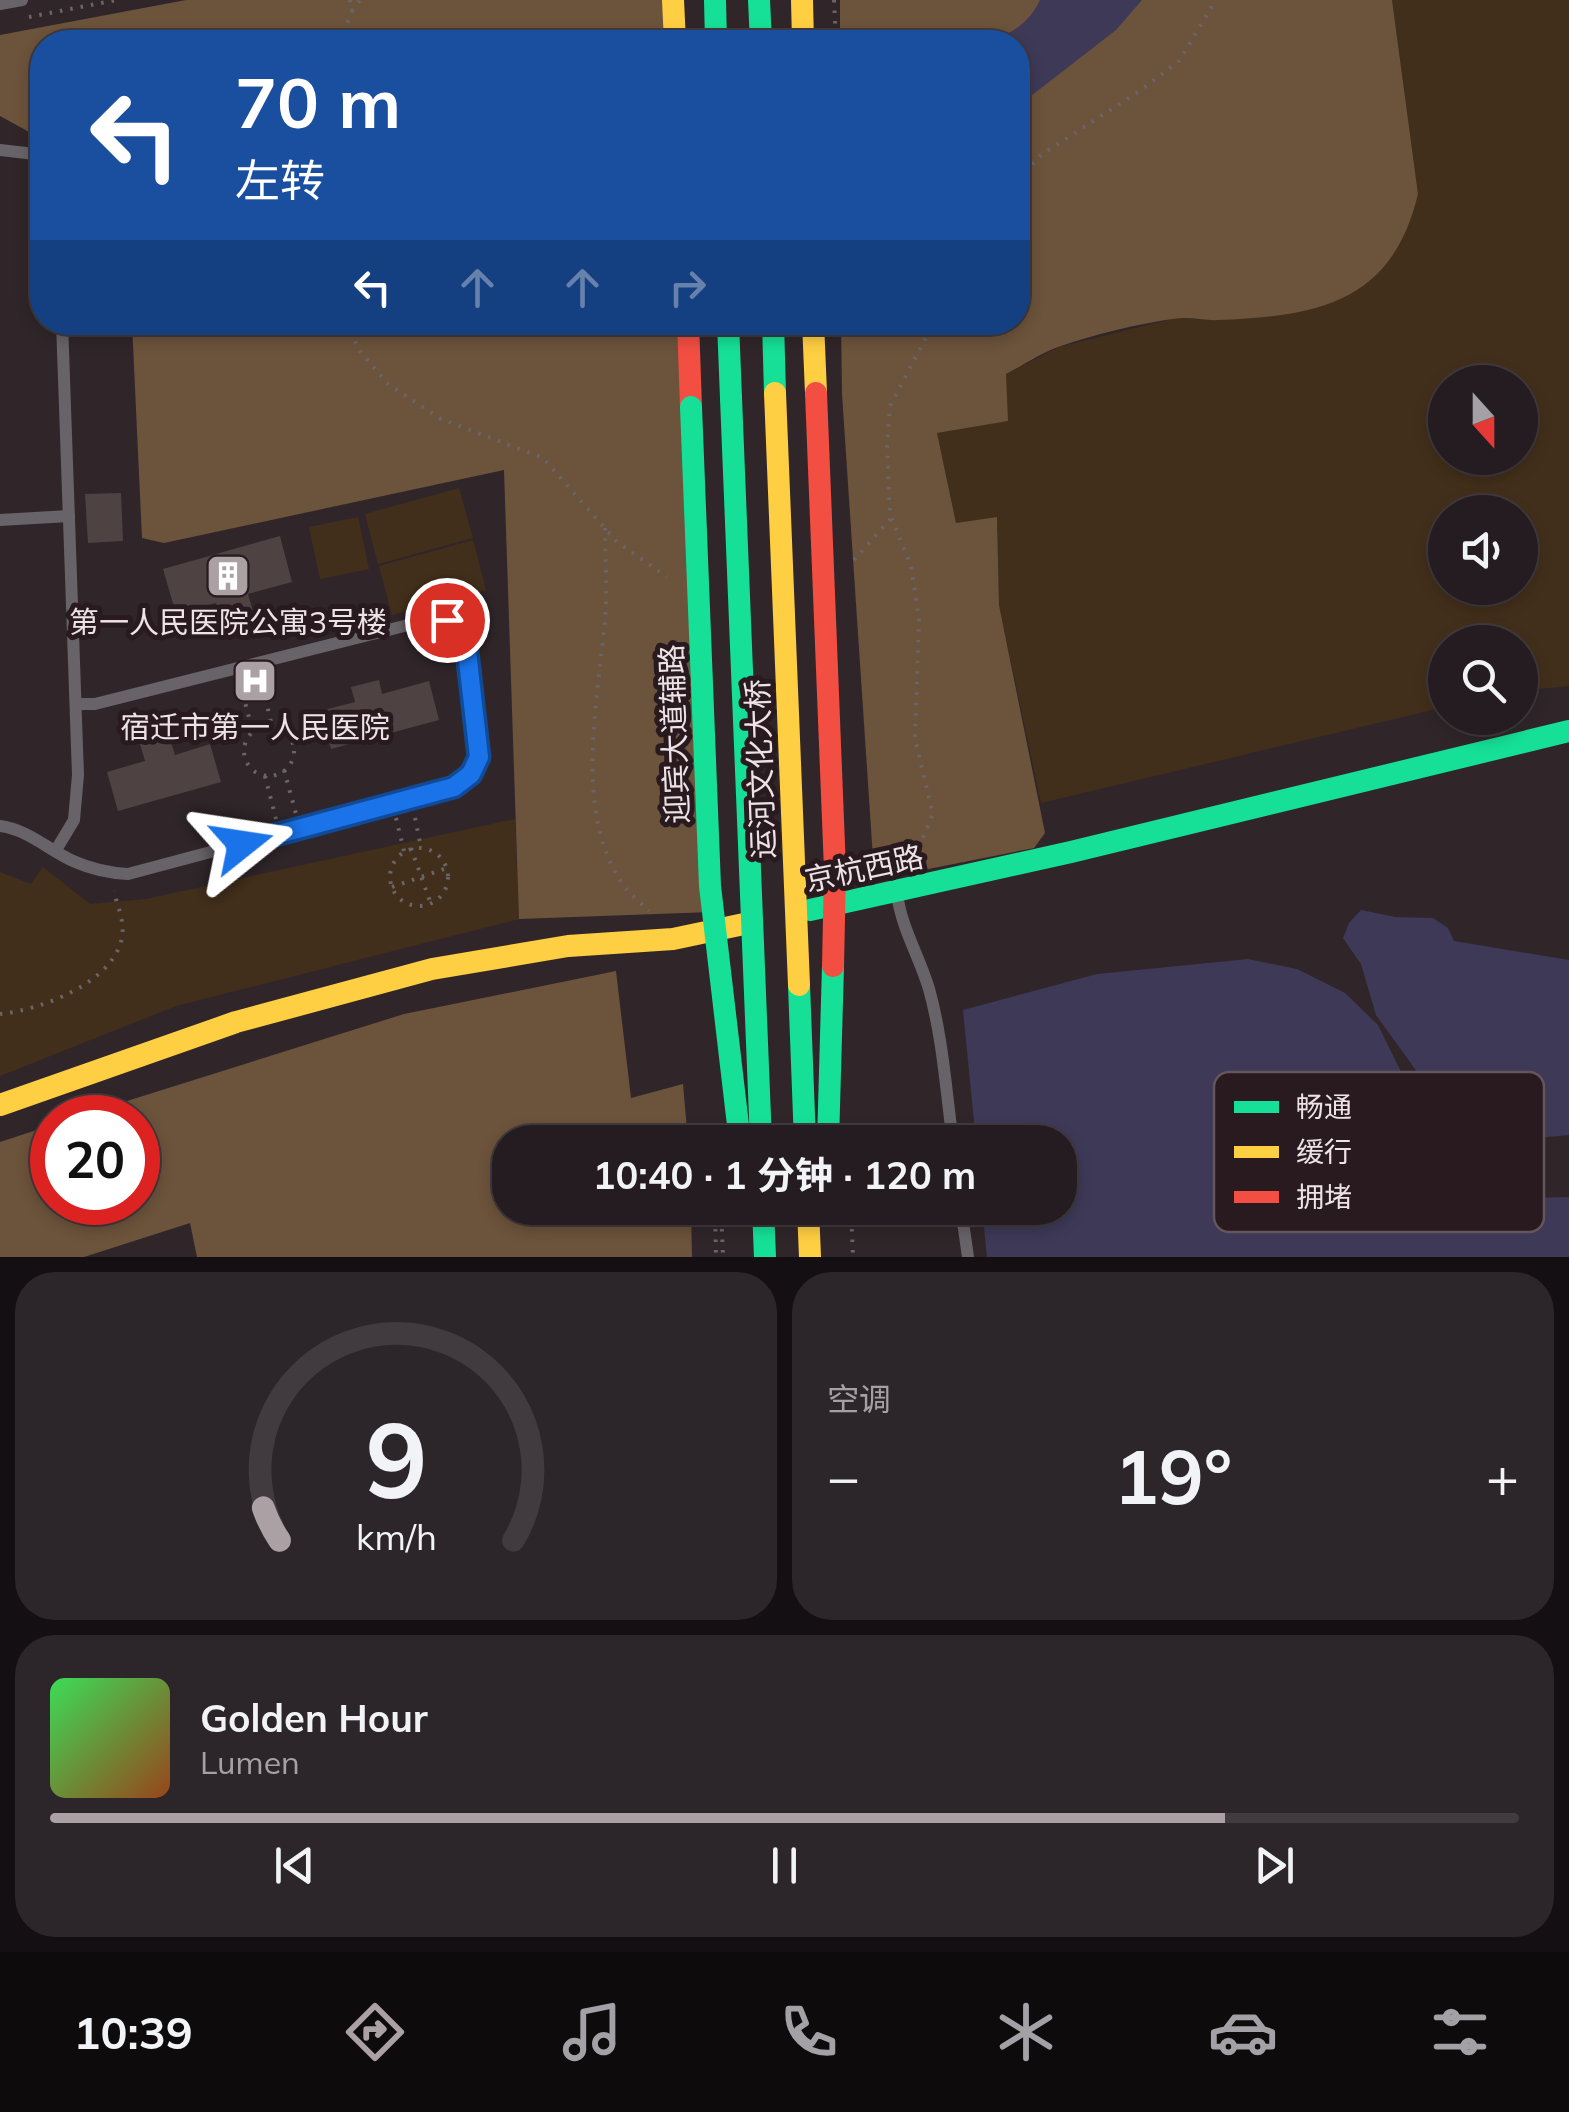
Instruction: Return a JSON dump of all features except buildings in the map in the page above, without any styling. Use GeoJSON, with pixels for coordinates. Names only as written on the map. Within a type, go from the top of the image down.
{"type":"FeatureCollection","features":[{"type":"Feature","properties":{"kind":"main road"},"geometry":{"type":"LineString","coordinates":[[673,0],[674,30]]}},
{"type":"Feature","properties":{"kind":"main road"},"geometry":{"type":"LineString","coordinates":[[714,0],[715,30]]}},
{"type":"Feature","properties":{"kind":"main road"},"geometry":{"type":"LineString","coordinates":[[758,0],[759,30]]}},
{"type":"Feature","properties":{"kind":"main road"},"geometry":{"type":"LineString","coordinates":[[802,0],[803,30]]}},
{"type":"Feature","properties":{"kind":"main road","name":"迎宾大道辅路"},"geometry":{"type":"LineString","coordinates":[[688,335],[710,886],[738,1125]]}},
{"type":"Feature","properties":{"kind":"main road","name":"运河文化大桥"},"geometry":{"type":"LineString","coordinates":[[729,335],[760,1125]]}},
{"type":"Feature","properties":{"kind":"main road","name":"运河文化大桥"},"geometry":{"type":"LineString","coordinates":[[773,335],[804,1125]]}},
{"type":"Feature","properties":{"kind":"main road"},"geometry":{"type":"LineString","coordinates":[[814,335],[835,870],[829,1125]]}},
{"type":"Feature","properties":{"kind":"main road","name":"京杭西路"},"geometry":{"type":"LineString","coordinates":[[0,1105],[236,1022],[432,969],[568,946],[673,940],[896,892],[1569,731]]}},
{"type":"Feature","properties":{"kind":"main road"},"geometry":{"type":"LineString","coordinates":[[744,1225],[745,1257]]}},
{"type":"Feature","properties":{"kind":"main road"},"geometry":{"type":"LineString","coordinates":[[763,1225],[764,1257]]}},
{"type":"Feature","properties":{"kind":"main road"},"geometry":{"type":"LineString","coordinates":[[809,1225],[810,1257]]}},
{"type":"Feature","properties":{"kind":"main road"},"geometry":{"type":"LineString","coordinates":[[827,1225],[828,1257]]}},
{"type":"Feature","properties":{"kind":"lane"},"geometry":{"type":"LineString","coordinates":[[0,4],[22,0]]}},
{"type":"Feature","properties":{"kind":"lane"},"geometry":{"type":"LineString","coordinates":[[0,150],[30,153]]}},
{"type":"Feature","properties":{"kind":"lane"},"geometry":{"type":"LineString","coordinates":[[56,850],[74,820],[77,807],[77,704],[62,335]]}},
{"type":"Feature","properties":{"kind":"lane"},"geometry":{"type":"LineString","coordinates":[[0,520],[69,516]]}},
{"type":"Feature","properties":{"kind":"lane"},"geometry":{"type":"LineString","coordinates":[[0,826],[19,829],[73,861],[128,874],[454,787],[471,774],[479,757],[466,643],[459,628],[447,620],[424,621],[96,704],[77,704]]}},
{"type":"Feature","properties":{"kind":"lane"},"geometry":{"type":"LineString","coordinates":[[896,892],[901,923],[928,986],[950,1125]]}},
{"type":"Feature","properties":{"kind":"lane"},"geometry":{"type":"LineString","coordinates":[[963,1225],[968,1257]]}},
{"type":"Feature","properties":{"kind":"path"},"geometry":{"type":"LineString","coordinates":[[20,18],[118,0]]}},
{"type":"Feature","properties":{"kind":"path"},"geometry":{"type":"LineString","coordinates":[[350,0],[352,11]]}},
{"type":"Feature","properties":{"kind":"path"},"geometry":{"type":"LineString","coordinates":[[345,30],[360,0]]}},
{"type":"Feature","properties":{"kind":"path"},"geometry":{"type":"LineString","coordinates":[[834,0],[835,30]]}},
{"type":"Feature","properties":{"kind":"path"},"geometry":{"type":"LineString","coordinates":[[1030,168],[1179,61],[1212,0]]}},
{"type":"Feature","properties":{"kind":"path"},"geometry":{"type":"LineString","coordinates":[[353,335],[359,350],[388,384],[441,419],[543,458],[617,542],[676,584]]}},
{"type":"Feature","properties":{"kind":"path"},"geometry":{"type":"LineString","coordinates":[[896,892],[927,835],[933,814],[915,739],[919,619],[911,566],[891,518],[887,448],[890,406],[927,335]]}},
{"type":"Feature","properties":{"kind":"path"},"geometry":{"type":"LineString","coordinates":[[849,565],[891,518]]}},
{"type":"Feature","properties":{"kind":"path"},"geometry":{"type":"LineString","coordinates":[[605,528],[606,616],[594,736],[596,812],[604,849],[619,880],[673,940]]}},
{"type":"Feature","properties":{"kind":"path"},"geometry":{"type":"LineString","coordinates":[[257,663],[272,727]]}},
{"type":"Feature","properties":{"kind":"path"},"geometry":{"type":"LineString","coordinates":[[236,668],[253,732]]}},
{"type":"Feature","properties":{"kind":"path"},"geometry":{"type":"LineString","coordinates":[[265,776],[284,770],[292,760],[293,745],[284,731],[272,727],[253,732],[244,754],[251,768],[265,776],[279,834]]}},
{"type":"Feature","properties":{"kind":"path"},"geometry":{"type":"LineString","coordinates":[[284,770],[300,828]]}},
{"type":"Feature","properties":{"kind":"path"},"geometry":{"type":"LineString","coordinates":[[410,798],[421,847]]}},
{"type":"Feature","properties":{"kind":"path"},"geometry":{"type":"LineString","coordinates":[[392,804],[404,851]]}},
{"type":"Feature","properties":{"kind":"path"},"geometry":{"type":"LineString","coordinates":[[421,847],[439,855],[448,868],[445,891],[430,904],[411,905],[402,901],[392,888],[392,866],[404,851],[421,847]]}},
{"type":"Feature","properties":{"kind":"path"},"geometry":{"type":"LineString","coordinates":[[411,848],[430,904]]}},
{"type":"Feature","properties":{"kind":"path"},"geometry":{"type":"LineString","coordinates":[[392,888],[448,868]]}},
{"type":"Feature","properties":{"kind":"path"},"geometry":{"type":"LineString","coordinates":[[0,1014],[22,1012],[51,1002],[96,976],[112,957],[122,943],[124,925],[111,873]]}},
{"type":"Feature","properties":{"kind":"path"},"geometry":{"type":"LineString","coordinates":[[719,1225],[720,1257]]}},
{"type":"Feature","properties":{"kind":"path"},"geometry":{"type":"LineString","coordinates":[[852,1225],[853,1257]]}},
{"type":"Feature","properties":{"kind":"shaded area"},"geometry":{"type":"Polygon","coordinates":[[[186,0],[679,0],[680,30],[30,30],[30,132],[0,116],[0,35],[186,0]]]}},
{"type":"Feature","properties":{"kind":"shaded area"},"geometry":{"type":"Polygon","coordinates":[[[840,0],[1392,0],[1418,194],[1406,231],[1390,259],[1370,281],[1346,296],[1288,314],[1159,321],[1061,346],[1006,374],[1008,421],[937,433],[956,523],[997,517],[999,605],[1045,833],[1034,848],[893,876],[874,873],[841,335],[1030,335],[1030,30],[840,30],[840,0]]]}},
{"type":"Feature","properties":{"kind":"shaded area"},"geometry":{"type":"Polygon","coordinates":[[[1040,0],[1142,0],[1116,30],[1030,97],[1030,30],[1014,30],[1031,15],[1040,0]]]}},
{"type":"Feature","properties":{"kind":"shaded area"},"geometry":{"type":"Polygon","coordinates":[[[1392,0],[1569,0],[1569,686],[1538,689],[1538,625],[1428,625],[1428,711],[1041,803],[999,605],[997,517],[956,523],[937,433],[1007,421],[1006,374],[1059,347],[1176,318],[1216,320],[1418,194],[1392,0]]]}},
{"type":"Feature","properties":{"kind":"shaded area"},"geometry":{"type":"Polygon","coordinates":[[[133,335],[691,335],[712,912],[519,919],[504,470],[164,543],[142,538],[133,335]]]}},
{"type":"Feature","properties":{"kind":"shaded area"},"geometry":{"type":"Polygon","coordinates":[[[459,488],[473,538],[378,564],[365,514],[459,488]]]}},
{"type":"Feature","properties":{"kind":"shaded area"},"geometry":{"type":"Polygon","coordinates":[[[358,517],[369,569],[320,579],[309,527],[358,517]]]}},
{"type":"Feature","properties":{"kind":"shaded area"},"geometry":{"type":"Polygon","coordinates":[[[473,540],[486,590],[392,615],[379,566],[473,540]]]}},
{"type":"Feature","properties":{"kind":"shaded area"},"geometry":{"type":"Polygon","coordinates":[[[515,819],[519,919],[176,1006],[0,1076],[0,872],[31,884],[43,867],[90,904],[146,899],[515,819]]]}},
{"type":"Feature","properties":{"kind":"shaded area"},"geometry":{"type":"Polygon","coordinates":[[[1361,910],[1395,917],[1433,918],[1448,928],[1454,941],[1569,960],[1569,1135],[1544,1137],[1544,1072],[1416,1072],[1376,1015],[1361,964],[1343,938],[1349,923],[1361,910]]]}},
{"type":"Feature","properties":{"kind":"shaded area"},"geometry":{"type":"Polygon","coordinates":[[[1248,959],[1297,969],[1345,993],[1378,1025],[1401,1072],[1214,1072],[1214,1232],[1544,1232],[1544,1198],[1569,1197],[1569,1257],[987,1257],[984,1225],[1077,1225],[1077,1125],[974,1125],[963,1010],[1097,974],[1248,959]]]}},
{"type":"Feature","properties":{"kind":"shaded area"},"geometry":{"type":"Polygon","coordinates":[[[616,971],[631,1098],[683,1084],[687,1125],[492,1125],[492,1225],[691,1225],[692,1257],[197,1257],[190,1223],[84,1257],[0,1257],[0,1142],[30,1132],[30,1225],[160,1225],[160,1095],[146,1095],[404,1014],[616,971]]]}},
{"type":"Feature","properties":{"kind":"traffic: fast"},"geometry":{"type":"LineString","coordinates":[[715,0],[716,30]]}},
{"type":"Feature","properties":{"kind":"traffic: fast"},"geometry":{"type":"LineString","coordinates":[[759,0],[760,30]]}},
{"type":"Feature","properties":{"kind":"traffic: fast"},"geometry":{"type":"LineString","coordinates":[[729,335],[731,398]]}},
{"type":"Feature","properties":{"kind":"traffic: fast"},"geometry":{"type":"LineString","coordinates":[[773,335],[775,393]]}},
{"type":"Feature","properties":{"kind":"traffic: fast"},"geometry":{"type":"LineString","coordinates":[[731,398],[760,1125]]}},
{"type":"Feature","properties":{"kind":"traffic: fast"},"geometry":{"type":"LineString","coordinates":[[691,407],[710,886],[738,1125]]}},
{"type":"Feature","properties":{"kind":"traffic: fast"},"geometry":{"type":"LineString","coordinates":[[810,910],[1071,852],[1569,731]]}},
{"type":"Feature","properties":{"kind":"traffic: fast"},"geometry":{"type":"LineString","coordinates":[[828,1125],[833,966]]}},
{"type":"Feature","properties":{"kind":"traffic: fast"},"geometry":{"type":"LineString","coordinates":[[799,985],[804,1125]]}},
{"type":"Feature","properties":{"kind":"traffic: fast"},"geometry":{"type":"LineString","coordinates":[[764,1225],[765,1257]]}},
{"type":"Feature","properties":{"kind":"traffic: slow"},"geometry":{"type":"LineString","coordinates":[[673,0],[674,30]]}},
{"type":"Feature","properties":{"kind":"traffic: slow"},"geometry":{"type":"LineString","coordinates":[[802,0],[803,30]]}},
{"type":"Feature","properties":{"kind":"traffic: slow"},"geometry":{"type":"LineString","coordinates":[[814,335],[816,393]]}},
{"type":"Feature","properties":{"kind":"traffic: slow"},"geometry":{"type":"LineString","coordinates":[[775,393],[799,985]]}},
{"type":"Feature","properties":{"kind":"traffic: slow"},"geometry":{"type":"LineString","coordinates":[[0,1105],[236,1022],[432,969],[568,946],[673,939],[744,924]]}},
{"type":"Feature","properties":{"kind":"traffic: slow"},"geometry":{"type":"LineString","coordinates":[[809,1225],[810,1257]]}},
{"type":"Feature","properties":{"kind":"traffic: jam"},"geometry":{"type":"LineString","coordinates":[[688,335],[691,407]]}},
{"type":"Feature","properties":{"kind":"traffic: jam"},"geometry":{"type":"LineString","coordinates":[[816,393],[835,870],[833,966]]}},
{"type":"Feature","properties":{"kind":"place","name":"第一人民医院公寓3号楼"},"geometry":{"type":"Point","coordinates":[228,576]}},
{"type":"Feature","properties":{"kind":"place","name":"宿迁市第一人民医院"},"geometry":{"type":"Point","coordinates":[255,681]}},
{"type":"Feature","properties":{"kind":"route"},"geometry":{"type":"LineString","coordinates":[[242,844],[454,787],[471,774],[479,757],[466,643],[459,628],[447,620]]}}]}
